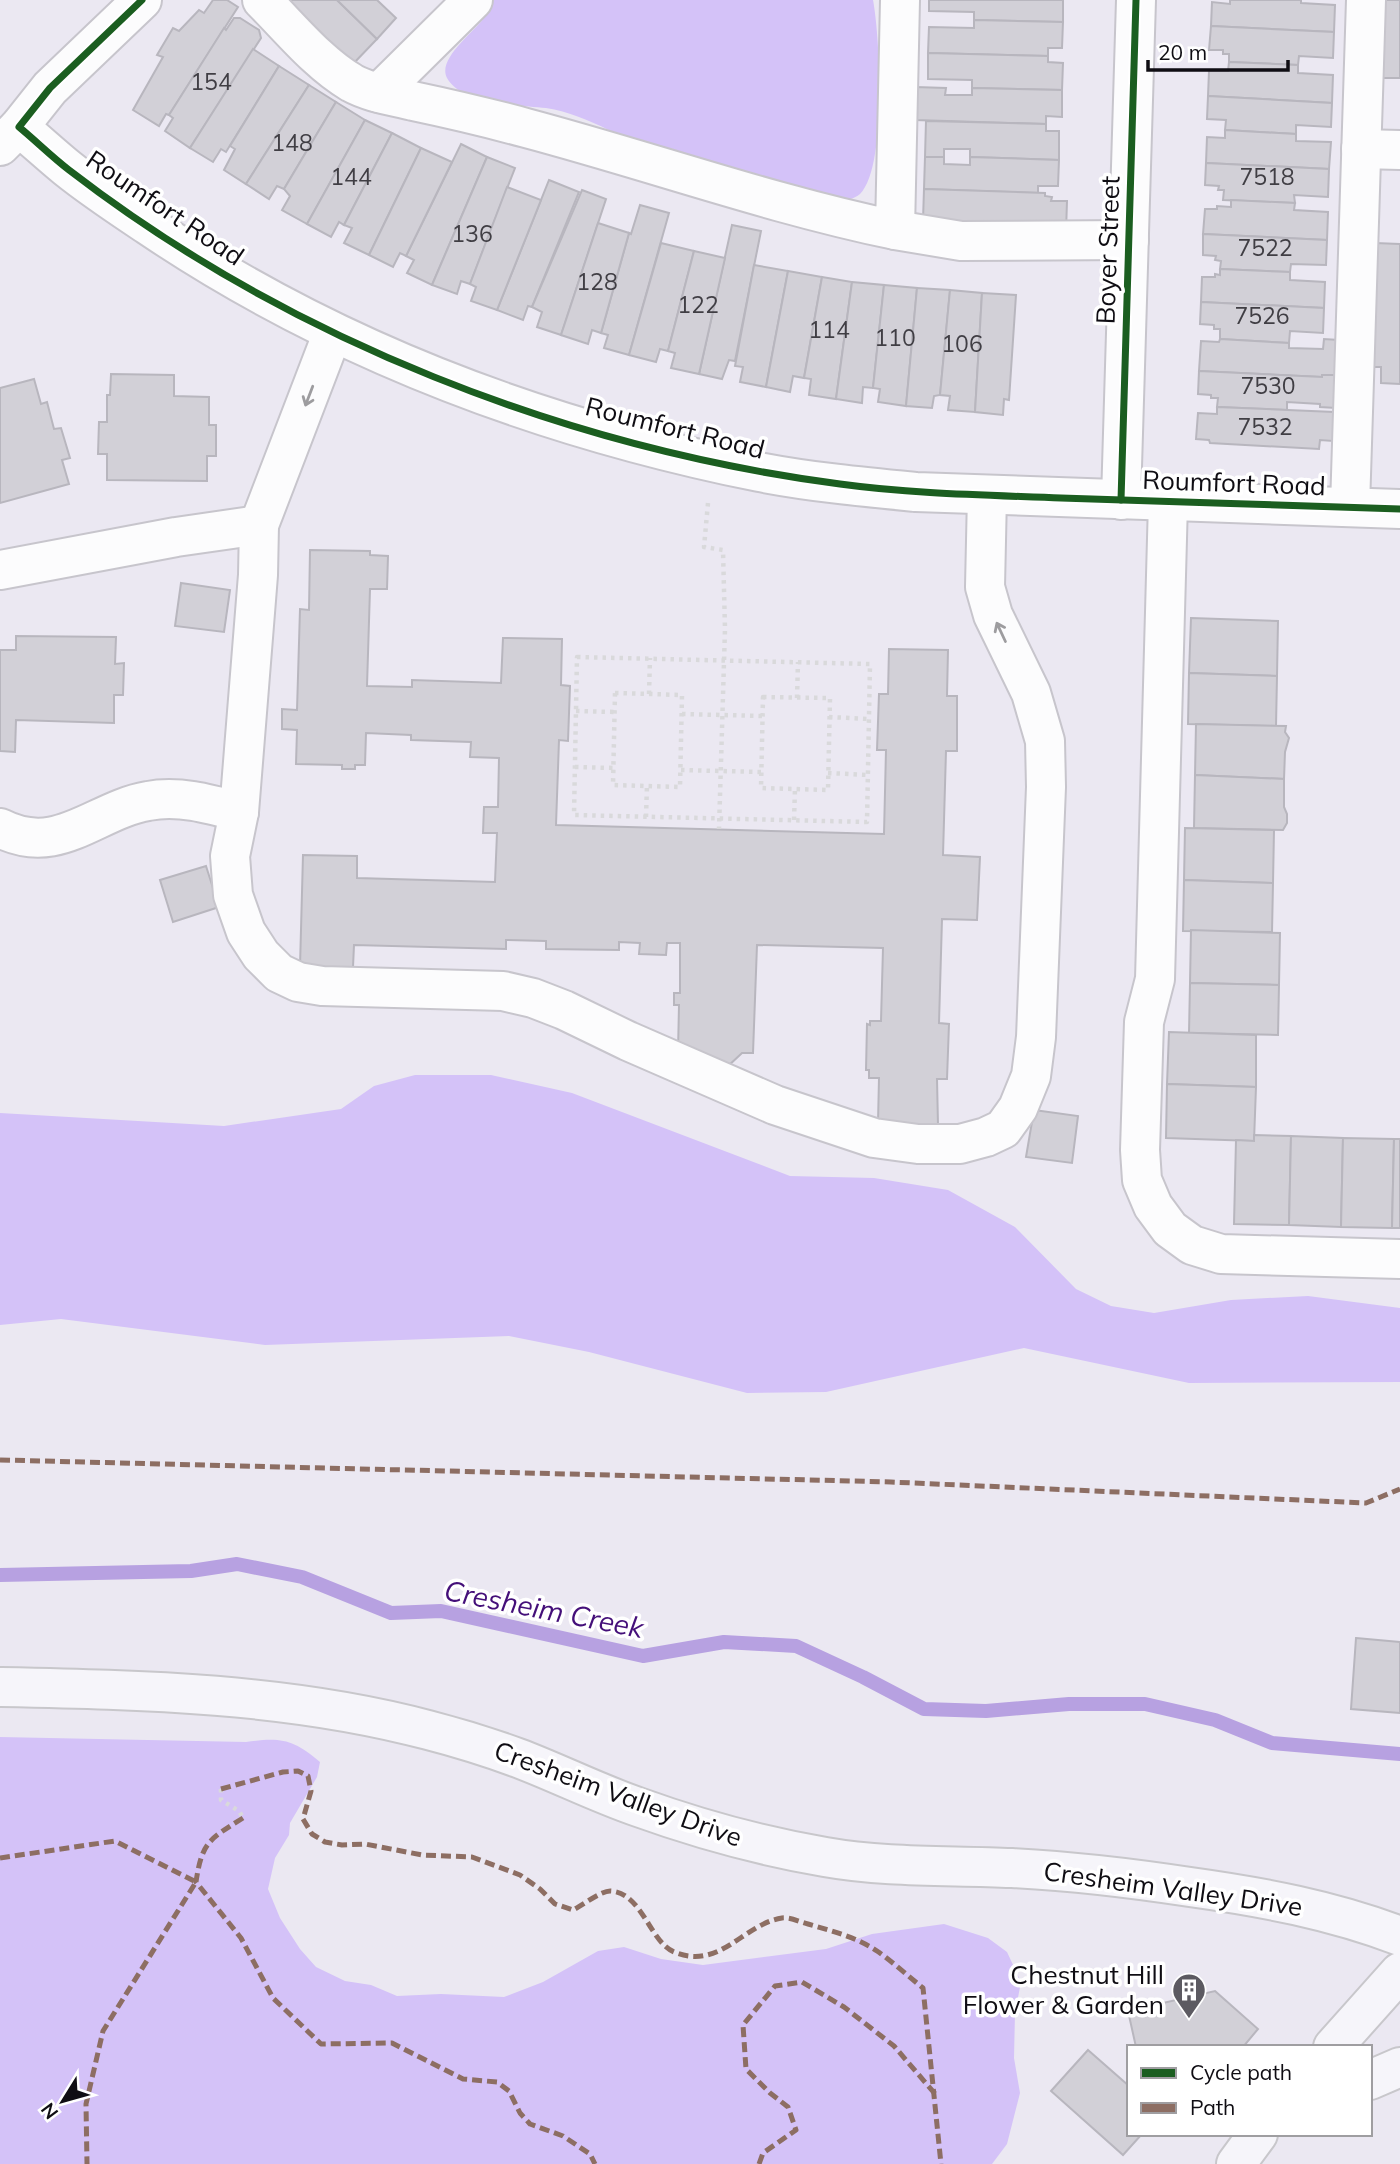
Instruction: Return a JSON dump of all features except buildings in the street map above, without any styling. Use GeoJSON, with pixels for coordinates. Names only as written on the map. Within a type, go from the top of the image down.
{"type":"FeatureCollection","features":[{"type":"Feature","properties":{"kind":"main road","name":"Cresheim Valley Drive"},"geometry":{"type":"LineString","coordinates":[[0,1687],[214,1696],[356,1713],[426,1729],[490,1748],[636,1807],[765,1845],[859,1862],[1036,1870],[1129,1878],[1292,1904],[1348,1916],[1400,1936]]}},
{"type":"Feature","properties":{"kind":"main road"},"geometry":{"type":"LineString","coordinates":[[1335,2045],[1400,1972]]}},
{"type":"Feature","properties":{"kind":"main road"},"geometry":{"type":"LineString","coordinates":[[1372,2079],[1400,2067]]}},
{"type":"Feature","properties":{"kind":"main road"},"geometry":{"type":"LineString","coordinates":[[1236,2164],[1257,2136]]}},
{"type":"Feature","properties":{"kind":"street"},"geometry":{"type":"LineString","coordinates":[[10,136],[50,88],[142,0]]}},
{"type":"Feature","properties":{"kind":"street"},"geometry":{"type":"LineString","coordinates":[[262,0],[335,71],[354,84],[379,93],[523,127],[772,201],[895,230],[961,241],[1129,240]]}},
{"type":"Feature","properties":{"kind":"street"},"geometry":{"type":"LineString","coordinates":[[379,93],[473,0]]}},
{"type":"Feature","properties":{"kind":"street"},"geometry":{"type":"LineString","coordinates":[[895,230],[900,0]]}},
{"type":"Feature","properties":{"kind":"street","name":"Boyer Street"},"geometry":{"type":"LineString","coordinates":[[1121,500],[1136,0]]}},
{"type":"Feature","properties":{"kind":"street"},"geometry":{"type":"LineString","coordinates":[[1350,507],[1366,0]]}},
{"type":"Feature","properties":{"kind":"street","name":"Roumfort Road"},"geometry":{"type":"LineString","coordinates":[[10,136],[68,169],[228,277],[333,332],[420,372],[587,429],[761,472],[843,485],[987,495],[1400,509]]}},
{"type":"Feature","properties":{"kind":"street"},"geometry":{"type":"LineString","coordinates":[[1361,149],[1400,150]]}},
{"type":"Feature","properties":{"kind":"street"},"geometry":{"type":"LineString","coordinates":[[333,332],[259,525],[258,575],[239,812],[230,856],[233,895],[246,932],[261,955],[279,973],[298,982],[322,986],[503,990],[533,998],[775,1105],[874,1138],[918,1144],[960,1144],[986,1137],[1003,1129],[1018,1108],[1031,1076],[1036,1037],[1046,787],[1045,741],[1031,693],[993,615],[985,587],[987,495]]}},
{"type":"Feature","properties":{"kind":"street"},"geometry":{"type":"LineString","coordinates":[[1168,502],[1155,979],[1144,1022],[1140,1150],[1142,1180],[1153,1206],[1170,1229],[1192,1245],[1221,1254],[1400,1259]]}},
{"type":"Feature","properties":{"kind":"street"},"geometry":{"type":"LineString","coordinates":[[0,570],[176,537],[259,525]]}},
{"type":"Feature","properties":{"kind":"street"},"geometry":{"type":"LineString","coordinates":[[0,828],[36,838],[61,836],[112,812],[148,801],[203,802],[239,812]]}},
{"type":"Feature","properties":{"kind":"path"},"geometry":{"type":"LineString","coordinates":[[711,461],[704,547],[723,550],[719,829]]}},
{"type":"Feature","properties":{"kind":"path"},"geometry":{"type":"LineString","coordinates":[[577,657],[650,658],[870,664],[867,822],[573,814],[577,657]]}},
{"type":"Feature","properties":{"kind":"path"},"geometry":{"type":"LineString","coordinates":[[649,694],[650,658]]}},
{"type":"Feature","properties":{"kind":"path"},"geometry":{"type":"LineString","coordinates":[[797,662],[797,698]]}},
{"type":"Feature","properties":{"kind":"path"},"geometry":{"type":"LineString","coordinates":[[615,693],[682,695],[680,787],[613,785],[615,712],[615,693]]}},
{"type":"Feature","properties":{"kind":"path"},"geometry":{"type":"LineString","coordinates":[[763,697],[830,698],[828,790],[761,788],[763,716],[763,697]]}},
{"type":"Feature","properties":{"kind":"path"},"geometry":{"type":"LineString","coordinates":[[576,711],[615,712]]}},
{"type":"Feature","properties":{"kind":"path"},"geometry":{"type":"LineString","coordinates":[[682,714],[763,716]]}},
{"type":"Feature","properties":{"kind":"path"},"geometry":{"type":"LineString","coordinates":[[830,718],[869,719]]}},
{"type":"Feature","properties":{"kind":"path"},"geometry":{"type":"LineString","coordinates":[[575,767],[614,768]]}},
{"type":"Feature","properties":{"kind":"path"},"geometry":{"type":"LineString","coordinates":[[681,770],[761,772]]}},
{"type":"Feature","properties":{"kind":"path"},"geometry":{"type":"LineString","coordinates":[[828,773],[868,775]]}},
{"type":"Feature","properties":{"kind":"path"},"geometry":{"type":"LineString","coordinates":[[646,817],[647,785]]}},
{"type":"Feature","properties":{"kind":"path"},"geometry":{"type":"LineString","coordinates":[[794,820],[795,789]]}},
{"type":"Feature","properties":{"kind":"path"},"geometry":{"type":"LineString","coordinates":[[221,1789],[221,1800],[239,1811],[243,1818]]}},
{"type":"Feature","properties":{"kind":"shaded area"},"geometry":{"type":"Polygon","coordinates":[[[494,0],[873,0],[878,42],[879,101],[878,131],[869,179],[860,194],[840,201],[669,157],[594,123],[562,112],[492,102],[465,94],[447,78],[447,63],[458,46],[484,18],[494,0]]]}},
{"type":"Feature","properties":{"kind":"shaded area"},"geometry":{"type":"Polygon","coordinates":[[[415,1075],[491,1075],[572,1093],[790,1176],[874,1178],[948,1190],[1015,1227],[1076,1289],[1111,1306],[1154,1313],[1231,1300],[1308,1296],[1400,1308],[1400,1382],[1189,1383],[1024,1348],[826,1392],[747,1393],[589,1352],[509,1336],[265,1345],[61,1319],[0,1325],[0,1113],[224,1126],[341,1109],[374,1086],[415,1075]]]}},
{"type":"Feature","properties":{"kind":"shaded area"},"geometry":{"type":"Polygon","coordinates":[[[0,1737],[246,1742],[278,1740],[302,1748],[320,1762],[317,1777],[290,1823],[289,1835],[275,1858],[268,1889],[280,1918],[300,1949],[316,1967],[345,1981],[371,1985],[397,1996],[441,1994],[504,1997],[543,1982],[598,1951],[624,1947],[661,1959],[703,1965],[826,1949],[872,1934],[944,1924],[988,1938],[1007,1952],[1021,1982],[1015,2013],[1014,2058],[1020,2093],[1007,2144],[992,2164],[0,2164],[0,1737]]]}},
{"type":"Feature","properties":{"kind":"waterway","name":"Cresheim Creek"},"geometry":{"type":"LineString","coordinates":[[0,1575],[191,1571],[237,1564],[302,1577],[391,1613],[441,1611],[643,1656],[724,1642],[796,1646],[924,1709],[986,1711],[1069,1704],[1145,1704],[1215,1720],[1272,1743],[1400,1754]]}},
{"type":"Feature","properties":{"kind":"marked path"},"geometry":{"type":"LineString","coordinates":[[0,1460],[891,1482],[1366,1503],[1400,1489]]}},
{"type":"Feature","properties":{"kind":"marked path"},"geometry":{"type":"LineString","coordinates":[[221,1789],[283,1772],[298,1771],[308,1776],[311,1791],[303,1819],[312,1834],[325,1842],[342,1845],[365,1844],[422,1855],[472,1857],[520,1875],[555,1904],[573,1910],[607,1891],[622,1894],[631,1900],[666,1947],[690,1956],[705,1956],[718,1951],[768,1922],[782,1918],[835,1932],[869,1946],[923,1988],[941,2164]]}},
{"type":"Feature","properties":{"kind":"marked path"},"geometry":{"type":"LineString","coordinates":[[243,1818],[209,1842],[201,1858],[196,1882],[241,1938],[273,1998],[321,2044],[392,2043],[463,2079],[497,2082],[509,2091],[520,2113],[530,2124],[563,2136],[590,2154],[595,2164]]}},
{"type":"Feature","properties":{"kind":"marked path"},"geometry":{"type":"LineString","coordinates":[[0,1858],[115,1841],[196,1882],[103,2031],[86,2104],[87,2164]]}},
{"type":"Feature","properties":{"kind":"marked path"},"geometry":{"type":"LineString","coordinates":[[759,2164],[763,2153],[796,2130],[788,2107],[746,2069],[743,2025],[775,1986],[802,1982],[844,2007],[894,2046],[936,2095]]}},
{"type":"Feature","properties":{"kind":"cycle path"},"geometry":{"type":"LineString","coordinates":[[142,0],[50,88],[19,127],[69,170],[154,231],[243,285],[337,334],[434,377],[533,413],[635,444],[737,467],[840,484],[978,495],[1400,509]]}},
{"type":"Feature","properties":{"kind":"cycle path"},"geometry":{"type":"LineString","coordinates":[[1121,500],[1136,0]]}},
{"type":"Feature","properties":{"kind":"place","name":"Chestnut Hill Flower & Garden"},"geometry":{"type":"Point","coordinates":[1189,2020]}}]}
